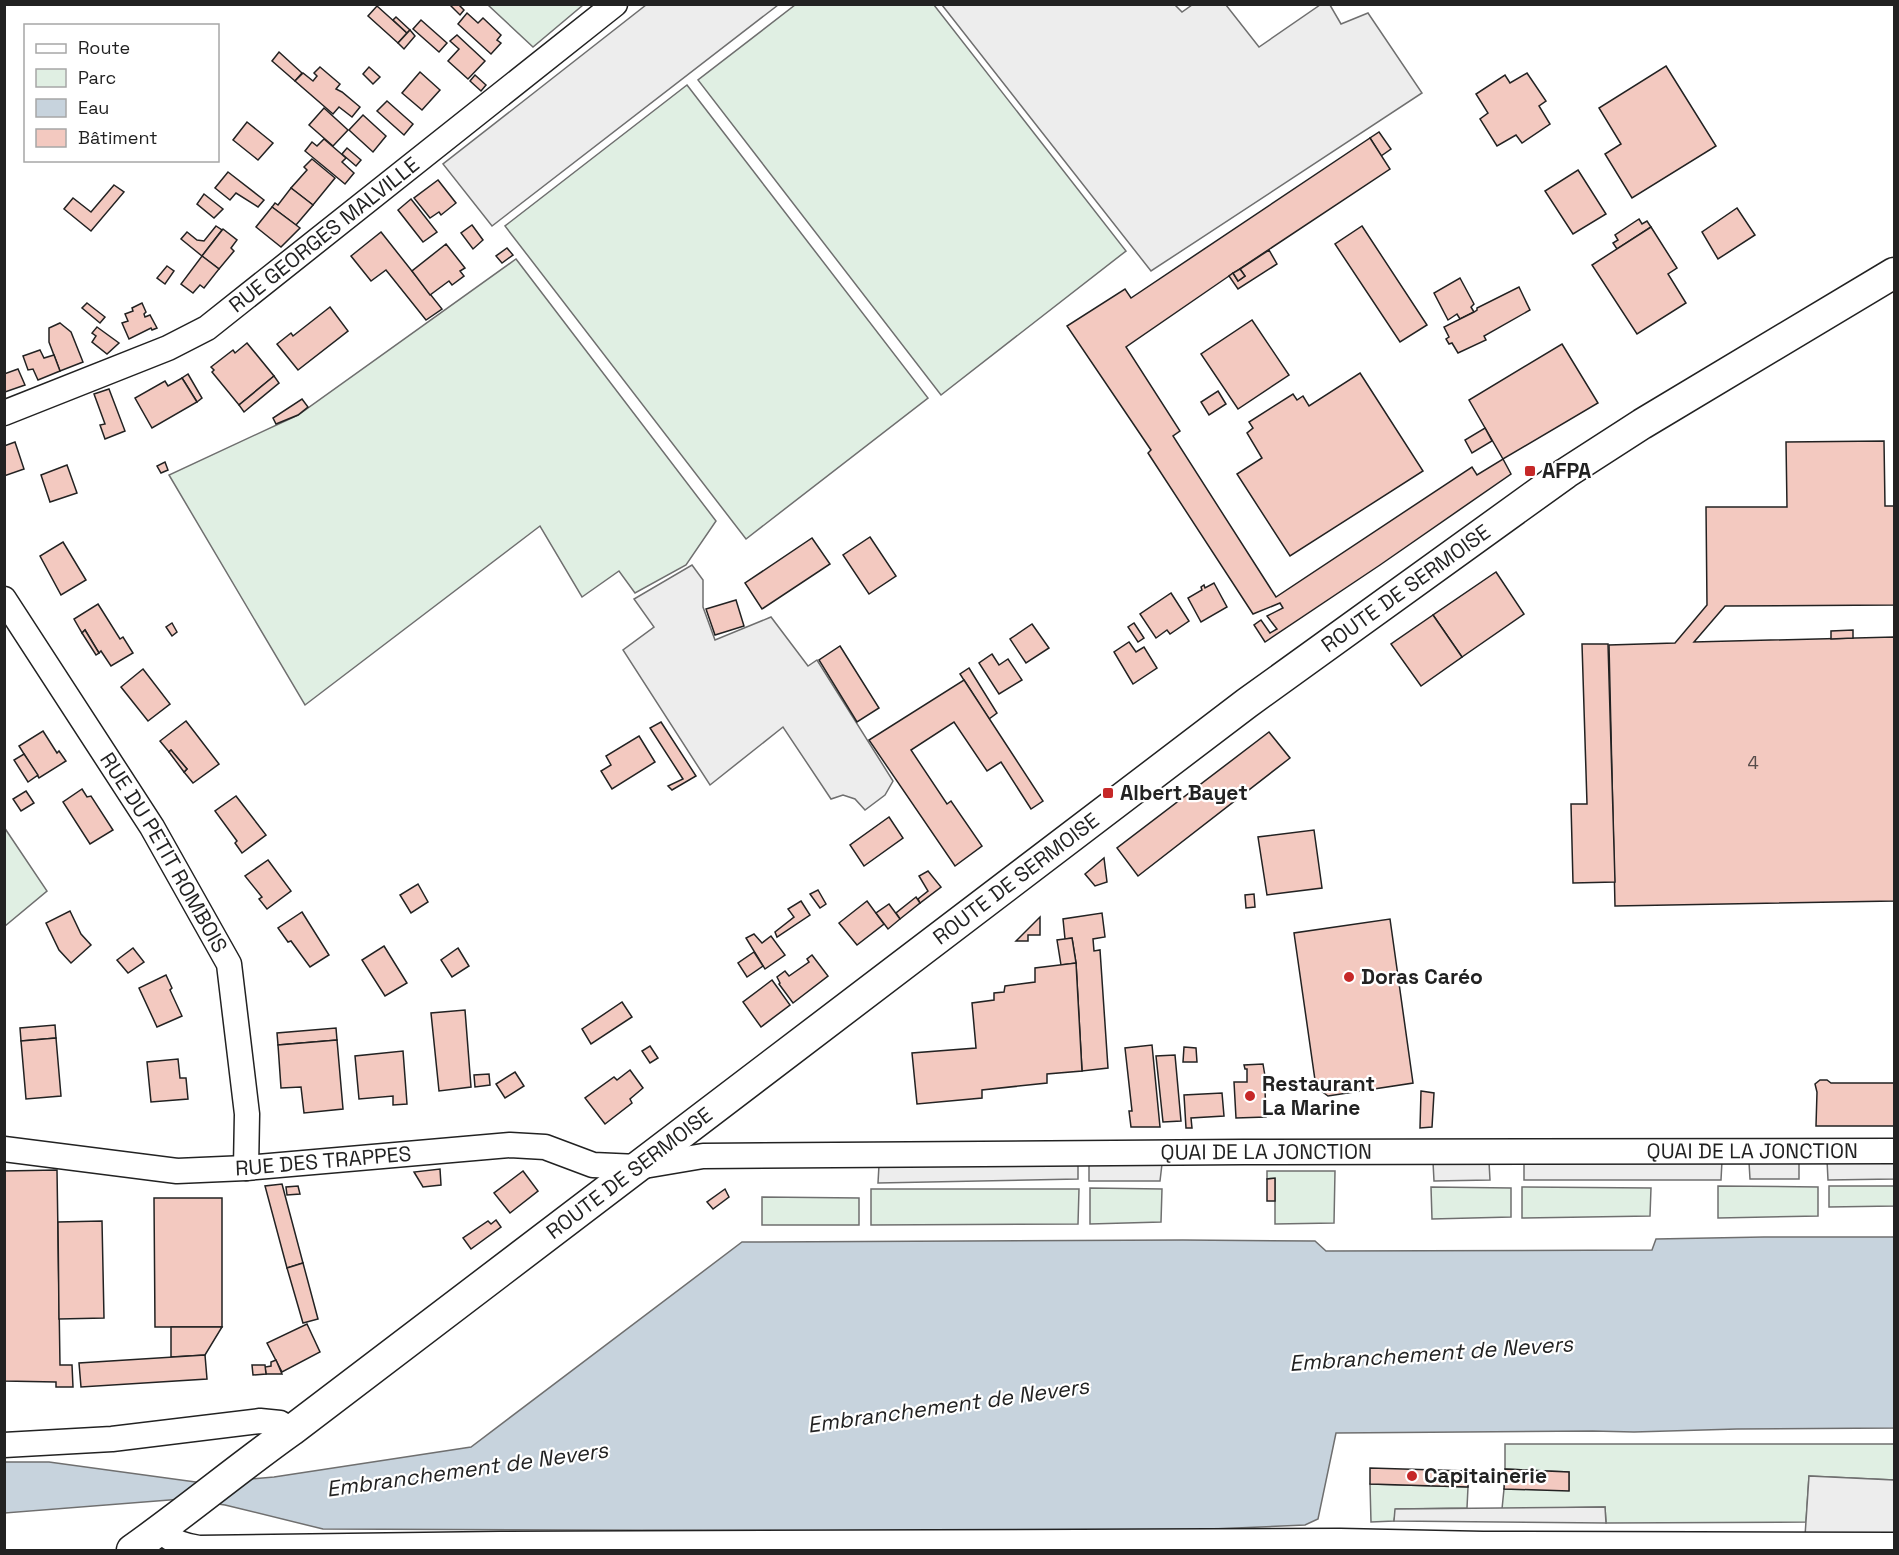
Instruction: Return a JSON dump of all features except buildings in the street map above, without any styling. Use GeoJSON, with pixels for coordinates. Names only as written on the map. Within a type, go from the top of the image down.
{"type":"FeatureCollection","features":[{"type":"Feature","properties":{"kind":"main road","name":"ROUTE DE SERMOISE"},"geometry":{"type":"LineString","coordinates":[[172,1521],[1247,703],[1566,473],[1642,424],[1894,273]]}},
{"type":"Feature","properties":{"kind":"main road"},"geometry":{"type":"LineString","coordinates":[[132,1551],[172,1521]]}},
{"type":"Feature","properties":{"kind":"street","name":"RUE GEORGES MALVILLE"},"geometry":{"type":"LineString","coordinates":[[4,412],[168,348],[207,328],[615,4]]}},
{"type":"Feature","properties":{"kind":"street","name":"RUE DU PETIT ROMBOIS"},"geometry":{"type":"LineString","coordinates":[[4,599],[152,827],[229,964],[247,1114],[246,1168]]}},
{"type":"Feature","properties":{"kind":"street","name":"RUE DES TRAPPES"},"geometry":{"type":"LineString","coordinates":[[4,1149],[177,1171],[246,1168],[510,1145],[545,1147],[593,1165],[638,1167]]}},
{"type":"Feature","properties":{"kind":"street","name":"QUAI DE LA JONCTION"},"geometry":{"type":"LineString","coordinates":[[638,1167],[703,1156],[1894,1151]]}},
{"type":"Feature","properties":{"kind":"street"},"geometry":{"type":"LineString","coordinates":[[4,1445],[112,1439],[260,1421],[279,1423],[292,1430]]}},
{"type":"Feature","properties":{"kind":"street"},"geometry":{"type":"LineString","coordinates":[[172,1521],[166,1536],[186,1546],[199,1548],[357,1545],[1340,1541],[1495,1545],[1894,1545]]}},
{"type":"Feature","properties":{"kind":"green space"},"geometry":{"type":"Polygon","coordinates":[[[488,5],[583,5],[533,47],[488,5]]]}},
{"type":"Feature","properties":{"kind":"green space"},"geometry":{"type":"Polygon","coordinates":[[[795,5],[934,5],[1126,251],[941,395],[698,80],[795,5]]]}},
{"type":"Feature","properties":{"kind":"green space"},"geometry":{"type":"Polygon","coordinates":[[[687,85],[928,398],[746,539],[505,226],[687,85]]]}},
{"type":"Feature","properties":{"kind":"green space"},"geometry":{"type":"Polygon","coordinates":[[[516,259],[716,521],[686,565],[635,593],[619,571],[582,597],[540,526],[305,705],[169,475],[298,415],[516,259]]]}},
{"type":"Feature","properties":{"kind":"green space"},"geometry":{"type":"Polygon","coordinates":[[[4,827],[47,891],[5,926],[4,926],[4,827]]]}},
{"type":"Feature","properties":{"kind":"green space"},"geometry":{"type":"Polygon","coordinates":[[[1267,1171],[1335,1171],[1334,1223],[1275,1224],[1275,1179],[1267,1179],[1267,1171]]]}},
{"type":"Feature","properties":{"kind":"green space"},"geometry":{"type":"Polygon","coordinates":[[[1718,1186],[1818,1187],[1818,1216],[1718,1218],[1718,1186]]]}},
{"type":"Feature","properties":{"kind":"green space"},"geometry":{"type":"Polygon","coordinates":[[[1829,1186],[1894,1186],[1894,1206],[1829,1207],[1829,1186]]]}},
{"type":"Feature","properties":{"kind":"green space"},"geometry":{"type":"Polygon","coordinates":[[[1431,1187],[1511,1188],[1511,1217],[1432,1219],[1431,1187]]]}},
{"type":"Feature","properties":{"kind":"green space"},"geometry":{"type":"Polygon","coordinates":[[[1522,1187],[1651,1188],[1650,1216],[1522,1218],[1522,1187]]]}},
{"type":"Feature","properties":{"kind":"green space"},"geometry":{"type":"Polygon","coordinates":[[[1090,1188],[1162,1189],[1161,1222],[1090,1224],[1090,1188]]]}},
{"type":"Feature","properties":{"kind":"green space"},"geometry":{"type":"Polygon","coordinates":[[[871,1189],[1079,1189],[1078,1224],[871,1225],[871,1189]]]}},
{"type":"Feature","properties":{"kind":"green space"},"geometry":{"type":"Polygon","coordinates":[[[762,1197],[859,1198],[859,1225],[762,1225],[762,1197]]]}},
{"type":"Feature","properties":{"kind":"green space"},"geometry":{"type":"Polygon","coordinates":[[[1505,1444],[1894,1444],[1894,1480],[1809,1476],[1806,1522],[1606,1523],[1605,1507],[1502,1509],[1504,1489],[1569,1490],[1569,1472],[1505,1469],[1505,1444]]]}},
{"type":"Feature","properties":{"kind":"green space"},"geometry":{"type":"Polygon","coordinates":[[[1370,1484],[1468,1487],[1467,1508],[1396,1509],[1394,1521],[1371,1522],[1370,1484]]]}},
{"type":"Feature","properties":{"kind":"shaded area"},"geometry":{"type":"Polygon","coordinates":[[[646,5],[778,5],[492,226],[443,164],[646,5]]]}},
{"type":"Feature","properties":{"kind":"shaded area"},"geometry":{"type":"Polygon","coordinates":[[[942,5],[1175,5],[1182,12],[1192,5],[1226,5],[1259,47],[1320,5],[1330,5],[1341,24],[1368,13],[1422,93],[1151,271],[942,5]]]}},
{"type":"Feature","properties":{"kind":"shaded area"},"geometry":{"type":"Polygon","coordinates":[[[692,565],[703,580],[703,607],[715,640],[771,617],[808,666],[817,660],[893,781],[885,795],[865,810],[855,799],[843,795],[831,799],[783,727],[710,785],[623,650],[654,627],[634,599],[692,565]]]}},
{"type":"Feature","properties":{"kind":"shaded area"},"geometry":{"type":"Polygon","coordinates":[[[1827,1160],[1894,1160],[1894,1179],[1828,1180],[1827,1160]]]}},
{"type":"Feature","properties":{"kind":"shaded area"},"geometry":{"type":"Polygon","coordinates":[[[1722,1161],[1721,1180],[1524,1180],[1524,1162],[1722,1161]]]}},
{"type":"Feature","properties":{"kind":"shaded area"},"geometry":{"type":"Polygon","coordinates":[[[1799,1161],[1799,1179],[1750,1179],[1749,1162],[1799,1161]]]}},
{"type":"Feature","properties":{"kind":"shaded area"},"geometry":{"type":"Polygon","coordinates":[[[1433,1162],[1489,1162],[1490,1180],[1434,1181],[1433,1162]]]}},
{"type":"Feature","properties":{"kind":"shaded area"},"geometry":{"type":"Polygon","coordinates":[[[1089,1163],[1162,1164],[1160,1181],[1089,1181],[1089,1163]]]}},
{"type":"Feature","properties":{"kind":"shaded area"},"geometry":{"type":"Polygon","coordinates":[[[1078,1164],[1078,1179],[878,1183],[879,1165],[1078,1164]]]}},
{"type":"Feature","properties":{"kind":"shaded area"},"geometry":{"type":"Polygon","coordinates":[[[1809,1476],[1894,1480],[1894,1538],[1805,1536],[1809,1476]]]}},
{"type":"Feature","properties":{"kind":"shaded area"},"geometry":{"type":"Polygon","coordinates":[[[1605,1507],[1606,1523],[1394,1521],[1395,1509],[1605,1507]]]}},
{"type":"Feature","properties":{"kind":"water","name":"Embranchement de Nevers"},"geometry":{"type":"Polygon","coordinates":[[[1894,1237],[1894,1428],[1336,1433],[1318,1519],[1305,1525],[1141,1532],[323,1529],[225,1505],[182,1499],[5,1513],[5,1462],[49,1462],[203,1483],[274,1477],[471,1447],[742,1242],[1315,1241],[1326,1251],[1652,1250],[1656,1239],[1894,1237]]]}},
{"type":"Feature","properties":{"kind":"place","name":"AFPA"},"geometry":{"type":"Point","coordinates":[1530,471]}},
{"type":"Feature","properties":{"kind":"place","name":"Albert Bayet"},"geometry":{"type":"Point","coordinates":[1108,793]}},
{"type":"Feature","properties":{"kind":"place","name":"Doras Caréo"},"geometry":{"type":"Point","coordinates":[1349,977]}},
{"type":"Feature","properties":{"kind":"place","name":"Restaurant La Marine"},"geometry":{"type":"Point","coordinates":[1250,1096]}},
{"type":"Feature","properties":{"kind":"place","name":"Capitainerie"},"geometry":{"type":"Point","coordinates":[1412,1476]}}]}
